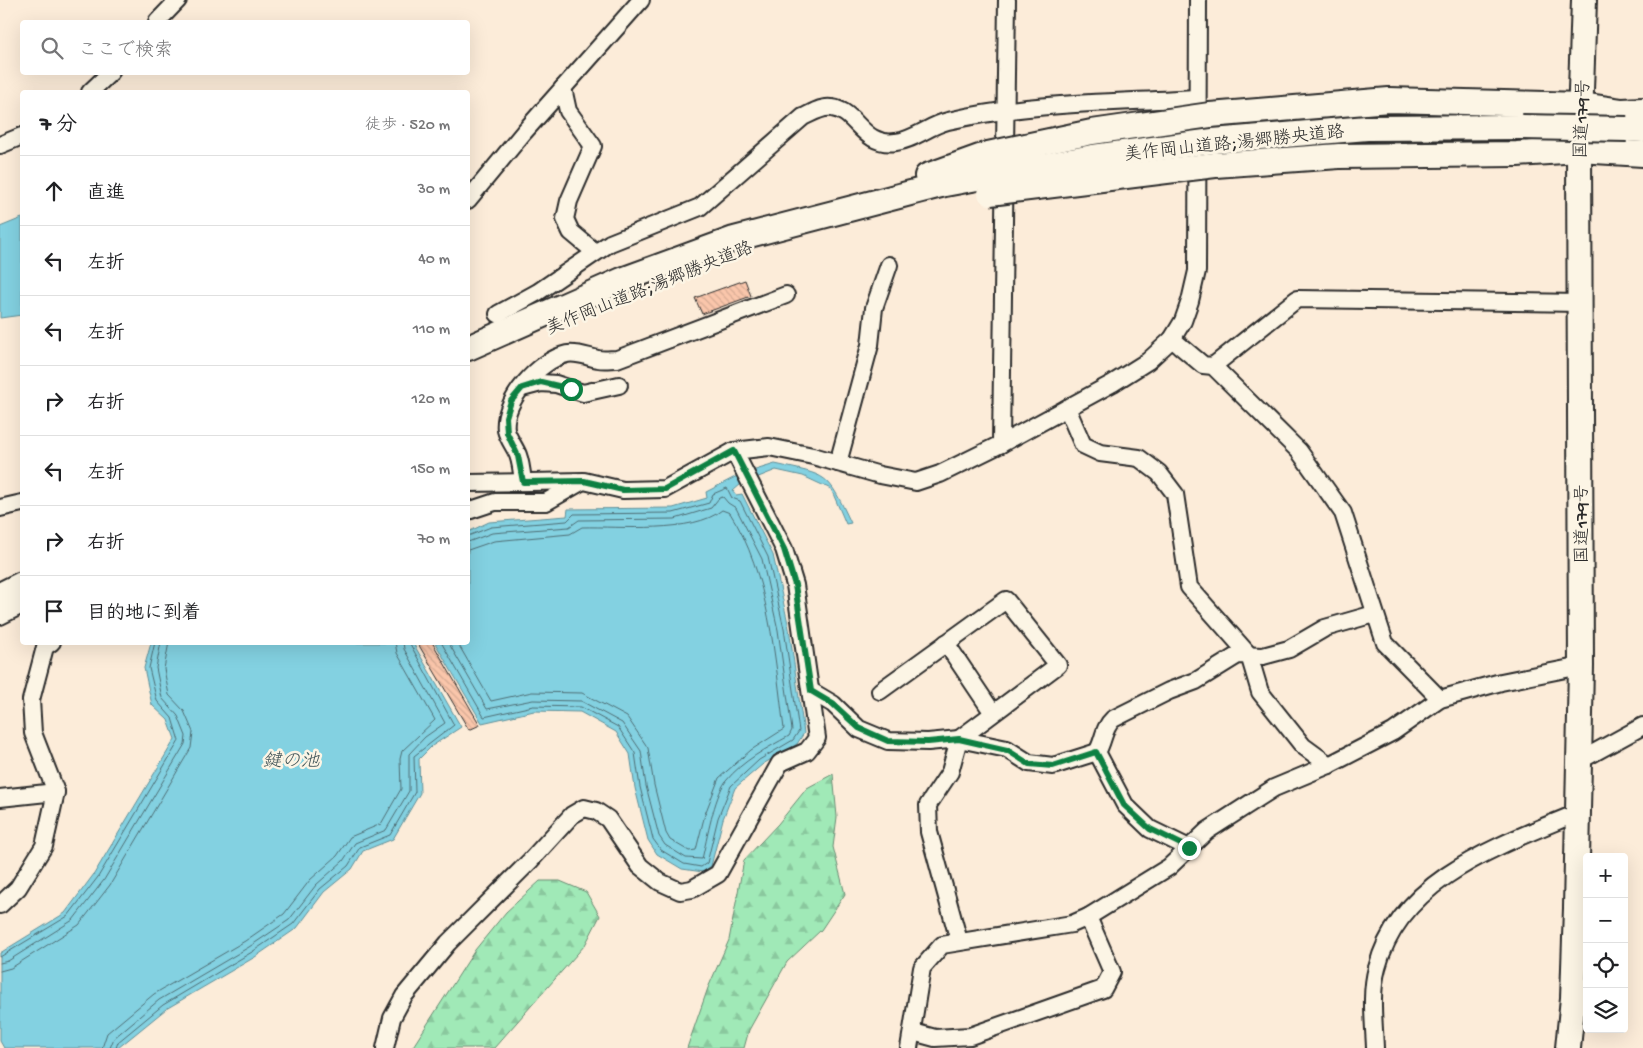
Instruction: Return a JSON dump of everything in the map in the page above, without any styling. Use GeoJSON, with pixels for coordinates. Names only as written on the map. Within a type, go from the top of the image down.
{"type":"FeatureCollection","features":[{"type":"Feature","properties":{"kind":"highway","name":"国道179号"},"geometry":{"type":"LineString","coordinates":[[1568,1048],[1575,958],[1581,666],[1579,150],[1582,106],[1584,0]]}},
{"type":"Feature","properties":{"kind":"highway"},"geometry":{"type":"LineString","coordinates":[[992,182],[1092,132],[1203,107],[1389,100],[1582,106],[1622,111],[1643,110]]}},
{"type":"Feature","properties":{"kind":"highway","name":"美作岡山道路;湯郷勝央道路"},"geometry":{"type":"LineString","coordinates":[[470,347],[557,307],[734,239],[945,184],[992,182],[1093,157],[1213,141],[1367,128],[1522,127],[1635,130]]}},
{"type":"Feature","properties":{"kind":"highway"},"geometry":{"type":"LineString","coordinates":[[992,182],[1206,171],[1339,156],[1517,154],[1579,150],[1643,154]]}},
{"type":"Feature","properties":{"kind":"highway","name":"美作岡山道路;湯郷勝央道路"},"geometry":{"type":"LineString","coordinates":[[470,362],[630,292],[839,213]]}},
{"type":"Feature","properties":{"kind":"highway"},"geometry":{"type":"LineString","coordinates":[[0,580],[20,569]]}},
{"type":"Feature","properties":{"kind":"highway"},"geometry":{"type":"LineString","coordinates":[[0,595],[20,585]]}},
{"type":"Feature","properties":{"kind":"street"},"geometry":{"type":"LineString","coordinates":[[159,20],[178,0]]}},
{"type":"Feature","properties":{"kind":"street"},"geometry":{"type":"LineString","coordinates":[[470,198],[641,0]]}},
{"type":"Feature","properties":{"kind":"street"},"geometry":{"type":"LineString","coordinates":[[1001,444],[992,182],[1006,112],[1007,0]]}},
{"type":"Feature","properties":{"kind":"street"},"geometry":{"type":"LineString","coordinates":[[470,483],[584,481],[623,490],[665,489],[734,451],[768,447],[916,482],[940,474],[1001,444],[1148,361],[1172,339],[1183,322],[1197,271],[1206,171],[1198,0]]}},
{"type":"Feature","properties":{"kind":"street"},"geometry":{"type":"LineString","coordinates":[[92,90],[108,75]]}},
{"type":"Feature","properties":{"kind":"street"},"geometry":{"type":"LineString","coordinates":[[563,88],[568,110],[593,146],[569,201],[565,219],[571,232],[596,252]]}},
{"type":"Feature","properties":{"kind":"street"},"geometry":{"type":"LineString","coordinates":[[498,314],[538,292],[610,243],[700,207],[803,117],[818,110],[832,108],[846,115],[873,140],[896,142],[947,121],[1049,107],[1203,107]]}},
{"type":"Feature","properties":{"kind":"street"},"geometry":{"type":"LineString","coordinates":[[0,145],[20,137]]}},
{"type":"Feature","properties":{"kind":"street"},"geometry":{"type":"LineString","coordinates":[[838,463],[870,345],[874,308],[889,265]]}},
{"type":"Feature","properties":{"kind":"street"},"geometry":{"type":"LineString","coordinates":[[523,482],[518,456],[507,433],[506,417],[511,401],[538,371],[567,354],[582,355],[599,360],[617,358],[786,295]]}},
{"type":"Feature","properties":{"kind":"street"},"geometry":{"type":"LineString","coordinates":[[1213,366],[1297,299],[1580,303]]}},
{"type":"Feature","properties":{"kind":"street"},"geometry":{"type":"LineString","coordinates":[[1172,339],[1203,365],[1213,366],[1299,452],[1343,512],[1374,614],[1385,643],[1440,699]]}},
{"type":"Feature","properties":{"kind":"street"},"geometry":{"type":"LineString","coordinates":[[522,388],[541,382],[556,384],[583,393],[619,384]]}},
{"type":"Feature","properties":{"kind":"street"},"geometry":{"type":"LineString","coordinates":[[1067,408],[1082,445],[1100,453],[1139,458],[1159,473],[1175,494],[1189,587],[1249,656],[1260,692],[1303,746],[1329,765]]}},
{"type":"Feature","properties":{"kind":"street"},"geometry":{"type":"LineString","coordinates":[[386,1048],[392,1018],[410,989],[448,943],[572,816],[584,808],[596,811],[608,819],[640,866],[660,882],[680,891],[692,890],[718,874],[780,763],[807,751],[817,738],[795,585],[784,549],[734,451]]}},
{"type":"Feature","properties":{"kind":"street"},"geometry":{"type":"LineString","coordinates":[[470,510],[495,502],[546,502],[584,481]]}},
{"type":"Feature","properties":{"kind":"street"},"geometry":{"type":"LineString","coordinates":[[0,508],[20,504]]}},
{"type":"Feature","properties":{"kind":"street"},"geometry":{"type":"LineString","coordinates":[[880,691],[1006,600],[1058,665],[959,739],[950,772],[928,805],[929,832],[959,941]]}},
{"type":"Feature","properties":{"kind":"street"},"geometry":{"type":"LineString","coordinates":[[0,616],[20,605]]}},
{"type":"Feature","properties":{"kind":"street"},"geometry":{"type":"LineString","coordinates":[[811,691],[833,704],[859,728],[888,741],[928,742],[959,739],[1007,750],[1029,764],[1053,766],[1096,752],[1103,743],[1106,725],[1113,719],[1168,691],[1196,681],[1238,655],[1263,656],[1289,649],[1325,628],[1374,614]]}},
{"type":"Feature","properties":{"kind":"street"},"geometry":{"type":"LineString","coordinates":[[946,643],[993,713]]}},
{"type":"Feature","properties":{"kind":"street"},"geometry":{"type":"LineString","coordinates":[[0,905],[18,888],[44,846],[56,792],[34,733],[31,700],[45,647],[48,645]]}},
{"type":"Feature","properties":{"kind":"street"},"geometry":{"type":"LineString","coordinates":[[909,1048],[922,968],[942,945],[1072,924],[1088,917],[1169,867],[1207,831],[1274,788],[1329,765],[1393,732],[1440,699],[1500,682],[1581,666]]}},
{"type":"Feature","properties":{"kind":"street"},"geometry":{"type":"LineString","coordinates":[[1579,761],[1643,726]]}},
{"type":"Feature","properties":{"kind":"street"},"geometry":{"type":"LineString","coordinates":[[1096,752],[1124,805],[1150,829],[1189,848]]}},
{"type":"Feature","properties":{"kind":"street"},"geometry":{"type":"LineString","coordinates":[[0,798],[56,792]]}},
{"type":"Feature","properties":{"kind":"street"},"geometry":{"type":"LineString","coordinates":[[1375,1048],[1374,994],[1376,969],[1386,942],[1407,911],[1436,884],[1484,852],[1577,813]]}},
{"type":"Feature","properties":{"kind":"street"},"geometry":{"type":"LineString","coordinates":[[913,1032],[935,1038],[970,1036],[1103,989],[1112,972],[1088,917]]}},
{"type":"Feature","properties":{"kind":"green space"},"geometry":{"type":"Polygon","coordinates":[[[833,774],[837,817],[833,847],[845,894],[821,930],[787,962],[749,1030],[744,1048],[687,1048],[708,988],[729,940],[744,860],[778,824],[807,788],[833,774]]]}},
{"type":"Feature","properties":{"kind":"green space"},"geometry":{"type":"Polygon","coordinates":[[[540,881],[560,881],[586,892],[600,916],[585,945],[494,1048],[412,1048],[475,950],[506,912],[540,881]]]}},
{"type":"Feature","properties":{"kind":"water"},"geometry":{"type":"Polygon","coordinates":[[[20,219],[20,315],[0,318],[0,227],[20,219]]]}},
{"type":"Feature","properties":{"kind":"water"},"geometry":{"type":"Polygon","coordinates":[[[775,464],[816,474],[831,485],[851,523],[846,524],[831,489],[803,476],[776,470],[741,484],[733,491],[736,495],[742,494],[773,555],[789,628],[804,733],[797,744],[763,764],[735,788],[723,819],[711,866],[703,872],[682,869],[657,854],[648,840],[635,788],[630,754],[616,732],[580,712],[534,711],[482,723],[436,645],[470,645],[470,531],[489,522],[567,516],[568,509],[673,508],[707,498],[706,492],[739,475],[775,464]]]}},
{"type":"Feature","properties":{"kind":"water","name":"鍵の池"},"geometry":{"type":"Polygon","coordinates":[[[150,645],[414,645],[461,727],[432,746],[419,759],[420,793],[393,839],[363,851],[352,869],[324,892],[297,928],[255,957],[166,1009],[118,1048],[4,1048],[0,1041],[0,953],[65,913],[94,874],[175,739],[168,720],[152,705],[144,668],[150,645]]]}},
{"type":"Feature","properties":{"kind":"building"},"geometry":{"type":"Polygon","coordinates":[[[745,280],[751,296],[702,314],[695,298],[745,280]]]}},
{"type":"Feature","properties":{"kind":"building"},"geometry":{"type":"Polygon","coordinates":[[[419,645],[434,645],[480,725],[469,730],[419,645]]]}},
{"type":"Feature","properties":{"kind":"route"},"geometry":{"type":"LineString","coordinates":[[571,389],[541,382],[522,388],[511,401],[506,417],[507,433],[518,456],[523,482],[584,481],[623,490],[665,489],[734,451],[746,471],[784,549],[795,585],[811,691],[833,704],[859,728],[888,741],[928,742],[959,739],[1007,750],[1029,764],[1053,766],[1096,752],[1124,805],[1150,829],[1189,848]]}}]}
